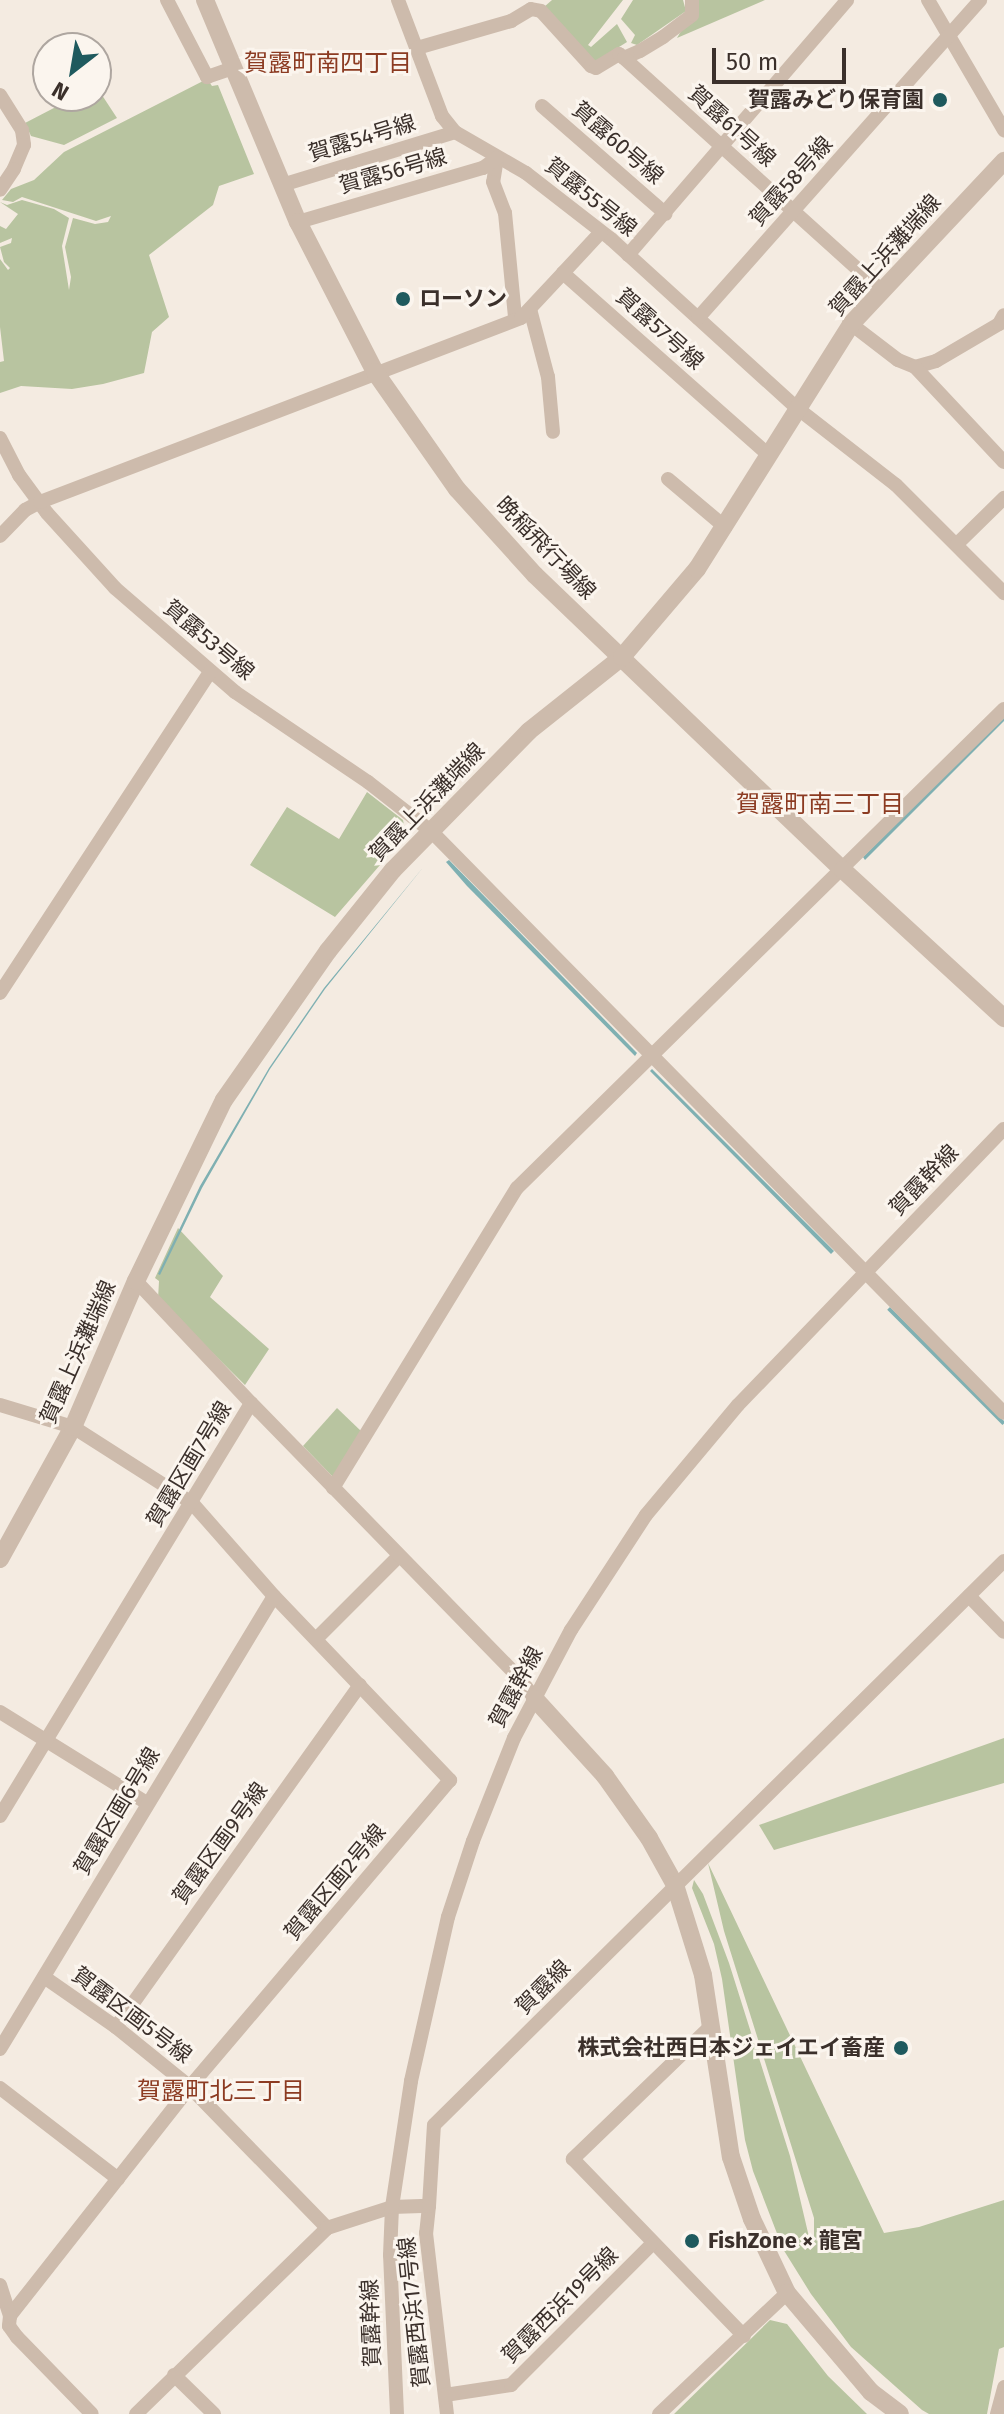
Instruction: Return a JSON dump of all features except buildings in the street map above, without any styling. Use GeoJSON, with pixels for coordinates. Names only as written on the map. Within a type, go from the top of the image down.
{"type":"FeatureCollection","features":[{"type":"Feature","properties":{"kind":"street"},"geometry":{"type":"LineString","coordinates":[[167,0],[207,77],[233,68]]}},
{"type":"Feature","properties":{"kind":"street","name":"晩稲飛行場線"},"geometry":{"type":"LineString","coordinates":[[205,0],[298,222],[375,372],[457,489],[535,575],[843,870],[1004,1018]]}},
{"type":"Feature","properties":{"kind":"street","name":"賀露55号線"},"geometry":{"type":"LineString","coordinates":[[398,0],[442,116],[455,132],[526,173],[601,232],[797,408],[896,485],[1004,593]]}},
{"type":"Feature","properties":{"kind":"street"},"geometry":{"type":"LineString","coordinates":[[417,48],[511,21],[531,9],[541,11],[596,68],[619,54],[624,58],[640,51],[692,15],[692,0]]}},
{"type":"Feature","properties":{"kind":"street"},"geometry":{"type":"LineString","coordinates":[[628,255],[847,0]]}},
{"type":"Feature","properties":{"kind":"street"},"geometry":{"type":"LineString","coordinates":[[928,0],[1004,130]]}},
{"type":"Feature","properties":{"kind":"street","name":"賀露58号線"},"geometry":{"type":"LineString","coordinates":[[698,318],[980,0]]}},
{"type":"Feature","properties":{"kind":"street","name":"賀露61号線"},"geometry":{"type":"LineString","coordinates":[[624,58],[882,291]]}},
{"type":"Feature","properties":{"kind":"street"},"geometry":{"type":"LineString","coordinates":[[0,95],[22,130],[24,145],[0,190]]}},
{"type":"Feature","properties":{"kind":"street","name":"賀露60号線"},"geometry":{"type":"LineString","coordinates":[[542,106],[666,214]]}},
{"type":"Feature","properties":{"kind":"street","name":"賀露54号線"},"geometry":{"type":"LineString","coordinates":[[282,185],[455,132]]}},
{"type":"Feature","properties":{"kind":"street"},"geometry":{"type":"LineString","coordinates":[[497,158],[493,182],[505,213],[515,317]]}},
{"type":"Feature","properties":{"kind":"street","name":"賀露56号線"},"geometry":{"type":"LineString","coordinates":[[298,222],[483,168],[497,158]]}},
{"type":"Feature","properties":{"kind":"street","name":"賀露上浜灘端線"},"geometry":{"type":"LineString","coordinates":[[0,1559],[73,1427],[136,1281],[224,1100],[328,951],[393,870],[529,731],[622,657],[697,569],[851,324],[1004,161]]}},
{"type":"Feature","properties":{"kind":"street"},"geometry":{"type":"LineString","coordinates":[[0,536],[25,510],[40,502],[515,317],[521,318],[601,232]]}},
{"type":"Feature","properties":{"kind":"street","name":"賀露57号線"},"geometry":{"type":"LineString","coordinates":[[563,273],[769,455]]}},
{"type":"Feature","properties":{"kind":"street"},"geometry":{"type":"LineString","coordinates":[[530,309],[548,377],[553,432]]}},
{"type":"Feature","properties":{"kind":"street"},"geometry":{"type":"LineString","coordinates":[[915,367],[936,361],[999,324],[1004,317]]}},
{"type":"Feature","properties":{"kind":"street"},"geometry":{"type":"LineString","coordinates":[[851,324],[898,360],[915,367],[1004,462]]}},
{"type":"Feature","properties":{"kind":"street","name":"賀露53号線"},"geometry":{"type":"LineString","coordinates":[[0,438],[19,475],[115,588],[210,672],[311,746],[368,782],[432,832],[1004,1413]]}},
{"type":"Feature","properties":{"kind":"street"},"geometry":{"type":"LineString","coordinates":[[668,479],[725,527]]}},
{"type":"Feature","properties":{"kind":"street"},"geometry":{"type":"LineString","coordinates":[[957,544],[1004,498]]}},
{"type":"Feature","properties":{"kind":"street"},"geometry":{"type":"LineString","coordinates":[[0,993],[210,672]]}},
{"type":"Feature","properties":{"kind":"street"},"geometry":{"type":"LineString","coordinates":[[333,1488],[503,1206],[517,1188],[1004,709]]}},
{"type":"Feature","properties":{"kind":"street","name":"賀露幹線"},"geometry":{"type":"LineString","coordinates":[[397,2414],[391,2285],[392,2207],[411,2081],[448,1917],[473,1841],[514,1738],[571,1630],[646,1515],[738,1405],[1004,1129]]}},
{"type":"Feature","properties":{"kind":"street"},"geometry":{"type":"LineString","coordinates":[[136,1281],[251,1403]]}},
{"type":"Feature","properties":{"kind":"street","name":"賀露区画7号線"},"geometry":{"type":"LineString","coordinates":[[0,1816],[251,1403],[520,1679],[535,1699]]}},
{"type":"Feature","properties":{"kind":"street","name":"賀露区画2号線"},"geometry":{"type":"LineString","coordinates":[[0,1405],[73,1427],[192,1503],[274,1596],[450,1780],[190,2087],[10,2316]]}},
{"type":"Feature","properties":{"kind":"street"},"geometry":{"type":"LineString","coordinates":[[316,1639],[399,1556]]}},
{"type":"Feature","properties":{"kind":"street","name":"賀露線"},"geometry":{"type":"LineString","coordinates":[[429,2206],[434,2125],[1004,1561]]}},
{"type":"Feature","properties":{"kind":"street","name":"賀露区画6号線"},"geometry":{"type":"LineString","coordinates":[[0,2049],[274,1596]]}},
{"type":"Feature","properties":{"kind":"street"},"geometry":{"type":"LineString","coordinates":[[969,1596],[1004,1632]]}},
{"type":"Feature","properties":{"kind":"street","name":"賀露区画9号線"},"geometry":{"type":"LineString","coordinates":[[116,2027],[360,1685]]}},
{"type":"Feature","properties":{"kind":"street"},"geometry":{"type":"LineString","coordinates":[[535,1699],[605,1776],[649,1838],[675,1885],[703,1975],[731,2157],[752,2219],[787,2293],[871,2392],[900,2414]]}},
{"type":"Feature","properties":{"kind":"street"},"geometry":{"type":"LineString","coordinates":[[0,1712],[147,1803]]}},
{"type":"Feature","properties":{"kind":"street","name":"賀露区画5号線"},"geometry":{"type":"LineString","coordinates":[[44,1977],[116,2027],[190,2087],[327,2228]]}},
{"type":"Feature","properties":{"kind":"street"},"geometry":{"type":"LineString","coordinates":[[0,2017],[14,2025]]}},
{"type":"Feature","properties":{"kind":"street"},"geometry":{"type":"LineString","coordinates":[[711,2026],[573,2159],[744,2336]]}},
{"type":"Feature","properties":{"kind":"street"},"geometry":{"type":"LineString","coordinates":[[0,2088],[118,2179]]}},
{"type":"Feature","properties":{"kind":"street"},"geometry":{"type":"LineString","coordinates":[[136,2414],[327,2228],[392,2207],[429,2206]]}},
{"type":"Feature","properties":{"kind":"street","name":"賀露西浜17号線"},"geometry":{"type":"LineString","coordinates":[[429,2206],[426,2233],[447,2414]]}},
{"type":"Feature","properties":{"kind":"street","name":"賀露西浜19号線"},"geometry":{"type":"LineString","coordinates":[[445,2395],[511,2385],[653,2243]]}},
{"type":"Feature","properties":{"kind":"street"},"geometry":{"type":"LineString","coordinates":[[0,2285],[10,2316],[9,2326],[92,2414]]}},
{"type":"Feature","properties":{"kind":"street"},"geometry":{"type":"LineString","coordinates":[[659,2414],[787,2293]]}},
{"type":"Feature","properties":{"kind":"street"},"geometry":{"type":"LineString","coordinates":[[174,2375],[214,2414]]}},
{"type":"Feature","properties":{"kind":"street"},"geometry":{"type":"LineString","coordinates":[[997,2414],[1004,2387]]}},
{"type":"Feature","properties":{"kind":"green space"},"geometry":{"type":"Polygon","coordinates":[[[552,0],[623,0],[588,45],[591,47],[617,24],[627,42],[595,62],[544,7],[552,0]]]}},
{"type":"Feature","properties":{"kind":"green space"},"geometry":{"type":"Polygon","coordinates":[[[633,0],[683,0],[686,11],[637,45],[631,43],[635,35],[621,19],[633,0]]]}},
{"type":"Feature","properties":{"kind":"green space"},"geometry":{"type":"Polygon","coordinates":[[[699,0],[765,0],[677,38],[699,0]]]}},
{"type":"Feature","properties":{"kind":"green space"},"geometry":{"type":"Polygon","coordinates":[[[207,79],[212,86],[218,85],[254,174],[219,186],[213,205],[149,255],[169,317],[152,332],[144,373],[72,389],[21,386],[0,393],[0,362],[4,361],[0,327],[0,259],[8,270],[10,268],[4,262],[0,247],[11,243],[12,238],[0,243],[0,226],[6,229],[18,214],[0,202],[7,205],[22,200],[54,209],[69,218],[62,246],[69,290],[71,277],[65,247],[73,218],[95,224],[108,222],[111,216],[96,221],[22,197],[13,202],[2,200],[11,189],[34,180],[64,152],[207,79]]]}},
{"type":"Feature","properties":{"kind":"green space"},"geometry":{"type":"Polygon","coordinates":[[[112,110],[117,118],[64,145],[31,136],[25,123],[46,112],[112,110]]]}},
{"type":"Feature","properties":{"kind":"green space"},"geometry":{"type":"Polygon","coordinates":[[[367,792],[403,820],[406,835],[335,917],[250,865],[287,807],[339,839],[367,792]]]}},
{"type":"Feature","properties":{"kind":"green space"},"geometry":{"type":"Polygon","coordinates":[[[178,1228],[223,1276],[210,1297],[269,1349],[245,1385],[158,1299],[159,1281],[155,1278],[178,1228]]]}},
{"type":"Feature","properties":{"kind":"green space"},"geometry":{"type":"Polygon","coordinates":[[[337,1408],[362,1432],[334,1478],[303,1446],[337,1408]]]}},
{"type":"Feature","properties":{"kind":"green space"},"geometry":{"type":"Polygon","coordinates":[[[1004,1738],[1004,1783],[774,1850],[759,1825],[1004,1738]]]}},
{"type":"Feature","properties":{"kind":"green space"},"geometry":{"type":"Polygon","coordinates":[[[708,1863],[884,2233],[919,2227],[1004,2200],[1004,2347],[999,2349],[987,2414],[929,2414],[922,2410],[851,2347],[811,2294],[783,2249],[753,2171],[745,2140],[722,1979],[714,1944],[692,1888],[694,1880],[703,1894],[729,1963],[790,2156],[809,2237],[814,2240],[814,2218],[724,1931],[708,1863]]]}},
{"type":"Feature","properties":{"kind":"green space"},"geometry":{"type":"Polygon","coordinates":[[[770,2320],[787,2324],[828,2376],[867,2414],[674,2414],[770,2320]]]}},
{"type":"Feature","properties":{"kind":"water"},"geometry":{"type":"Polygon","coordinates":[[[1004,715],[1004,721],[865,860],[863,857],[1004,715]]]}},
{"type":"Feature","properties":{"kind":"water"},"geometry":{"type":"Polygon","coordinates":[[[449,860],[637,1053],[635,1056],[467,886],[446,862],[449,860]]]}},
{"type":"Feature","properties":{"kind":"water"},"geometry":{"type":"Polygon","coordinates":[[[425,865],[325,989],[270,1069],[202,1188],[158,1274],[200,1186],[269,1068],[324,988],[425,865]]]}},
{"type":"Feature","properties":{"kind":"water"},"geometry":{"type":"Polygon","coordinates":[[[652,1069],[834,1251],[831,1254],[650,1071],[652,1069]]]}},
{"type":"Feature","properties":{"kind":"water"},"geometry":{"type":"Polygon","coordinates":[[[890,1307],[1004,1421],[1002,1425],[887,1310],[890,1307]]]}},
{"type":"Feature","properties":{"kind":"place","name":"賀露みどり保育園"},"geometry":{"type":"Point","coordinates":[940,100]}},
{"type":"Feature","properties":{"kind":"place","name":"ローソン"},"geometry":{"type":"Point","coordinates":[403,299]}},
{"type":"Feature","properties":{"kind":"place","name":"株式会社西日本ジェイエイ畜産"},"geometry":{"type":"Point","coordinates":[901,2048]}},
{"type":"Feature","properties":{"kind":"place","name":"FishZone × 龍宮"},"geometry":{"type":"Point","coordinates":[692,2241]}},
{"type":"Feature","properties":{"kind":"district","name":"賀露町南四丁目"},"geometry":{"type":"Point","coordinates":[328,64]}},
{"type":"Feature","properties":{"kind":"district","name":"賀露町南三丁目"},"geometry":{"type":"Point","coordinates":[820,805]}},
{"type":"Feature","properties":{"kind":"district","name":"賀露町北三丁目"},"geometry":{"type":"Point","coordinates":[221,2092]}}]}
